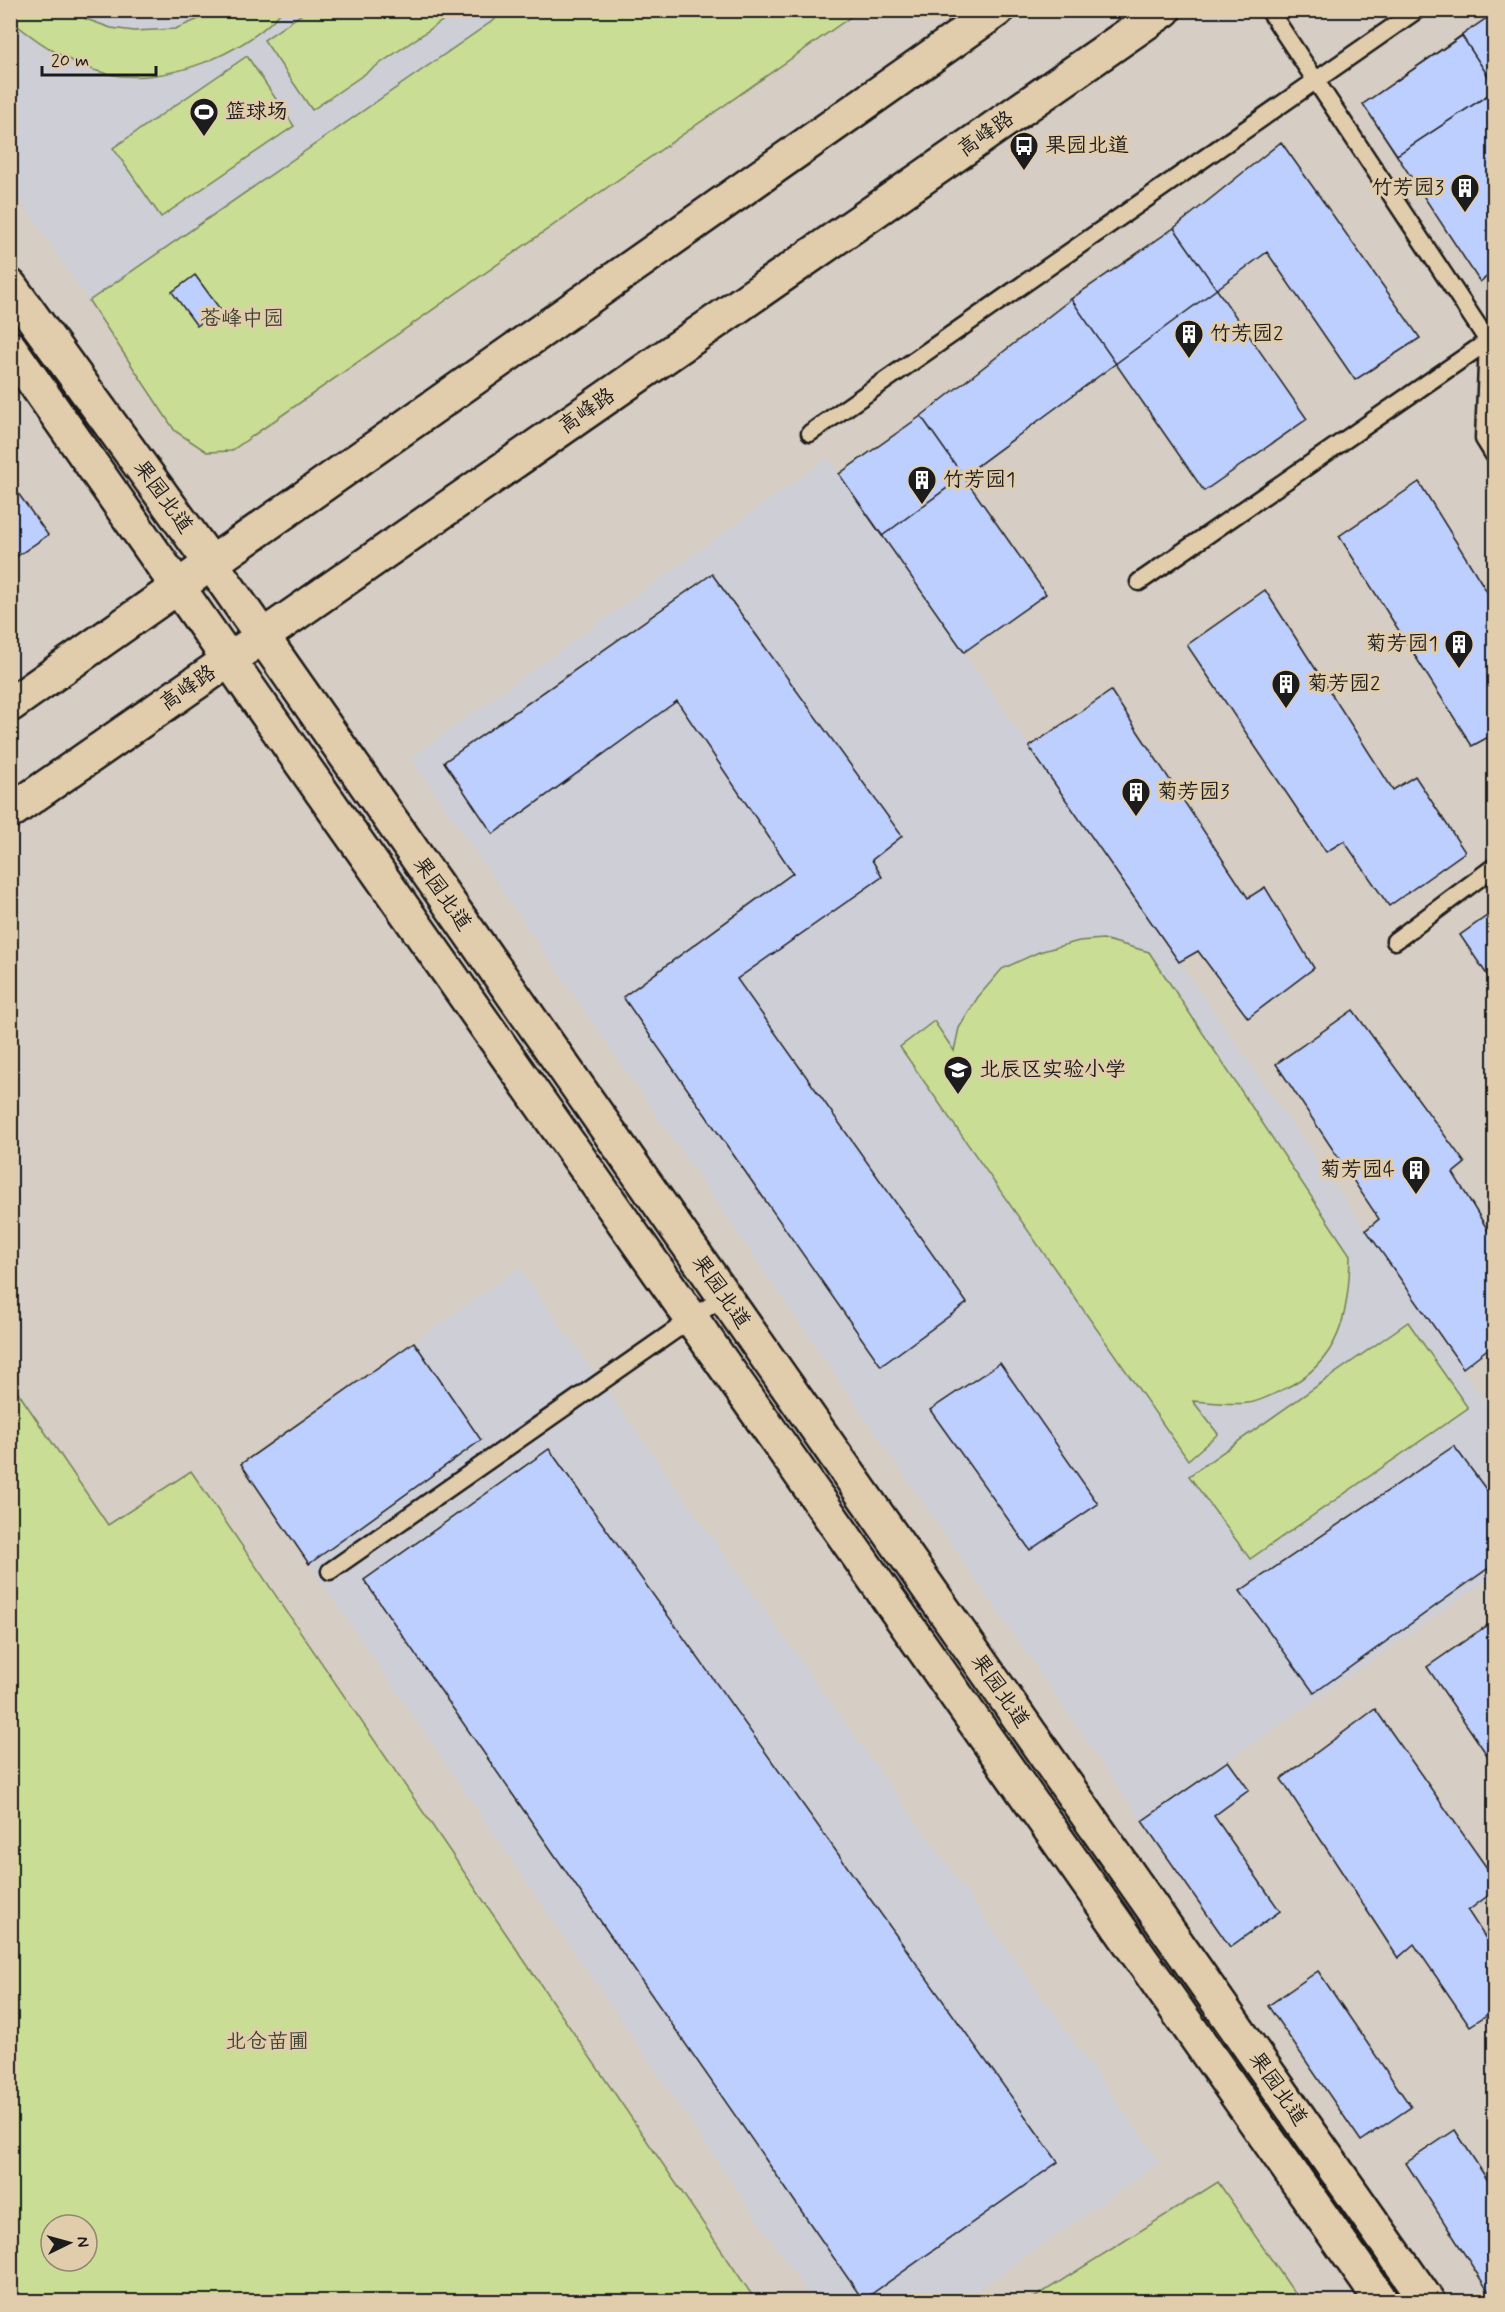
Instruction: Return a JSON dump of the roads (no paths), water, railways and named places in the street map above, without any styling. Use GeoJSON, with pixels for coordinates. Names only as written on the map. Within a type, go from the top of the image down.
{"type":"FeatureCollection","features":[{"type":"Feature","properties":{"kind":"street"},"geometry":{"type":"LineString","coordinates":[[10,705],[997,10]]}},
{"type":"Feature","properties":{"kind":"street","name":"高峰路"},"geometry":{"type":"LineString","coordinates":[[10,812],[1164,10]]}},
{"type":"Feature","properties":{"kind":"street","name":"果园北道"},"geometry":{"type":"LineString","coordinates":[[10,286],[211,563],[1428,2301]]}},
{"type":"Feature","properties":{"kind":"street","name":"果园北道"},"geometry":{"type":"LineString","coordinates":[[10,348],[1382,2301]]}},
{"type":"Feature","properties":{"kind":"lane"},"geometry":{"type":"LineString","coordinates":[[1269,10],[1492,341],[1484,439],[1494,455]]}},
{"type":"Feature","properties":{"kind":"lane"},"geometry":{"type":"LineString","coordinates":[[810,432],[1417,10]]}},
{"type":"Feature","properties":{"kind":"lane"},"geometry":{"type":"LineString","coordinates":[[1138,582],[1492,341]]}},
{"type":"Feature","properties":{"kind":"lane"},"geometry":{"type":"LineString","coordinates":[[1395,941],[1494,867]]}},
{"type":"Feature","properties":{"kind":"lane"},"geometry":{"type":"LineString","coordinates":[[330,1571],[724,1296]]}},
{"type":"Feature","properties":{"kind":"place","name":"篮球场"},"geometry":{"type":"Point","coordinates":[204,138]}},
{"type":"Feature","properties":{"kind":"place","name":"果园北道"},"geometry":{"type":"Point","coordinates":[1024,172]}},
{"type":"Feature","properties":{"kind":"place","name":"竹芳园3"},"geometry":{"type":"Point","coordinates":[1465,214]}},
{"type":"Feature","properties":{"kind":"place","name":"竹芳园2"},"geometry":{"type":"Point","coordinates":[1189,360]}},
{"type":"Feature","properties":{"kind":"place","name":"竹芳园1"},"geometry":{"type":"Point","coordinates":[922,506]}},
{"type":"Feature","properties":{"kind":"place","name":"菊芳园1"},"geometry":{"type":"Point","coordinates":[1459,670]}},
{"type":"Feature","properties":{"kind":"place","name":"菊芳园2"},"geometry":{"type":"Point","coordinates":[1286,710]}},
{"type":"Feature","properties":{"kind":"place","name":"菊芳园3"},"geometry":{"type":"Point","coordinates":[1136,818]}},
{"type":"Feature","properties":{"kind":"place","name":"北辰区实验小学"},"geometry":{"type":"Point","coordinates":[958,1096]}},
{"type":"Feature","properties":{"kind":"place","name":"菊芳园4"},"geometry":{"type":"Point","coordinates":[1416,1196]}},
{"type":"Feature","properties":{"kind":"park label","name":"苍峰中园"},"geometry":{"type":"Point","coordinates":[242,319]}},
{"type":"Feature","properties":{"kind":"park label","name":"北仓苗圃"},"geometry":{"type":"Point","coordinates":[267,2042]}}]}
